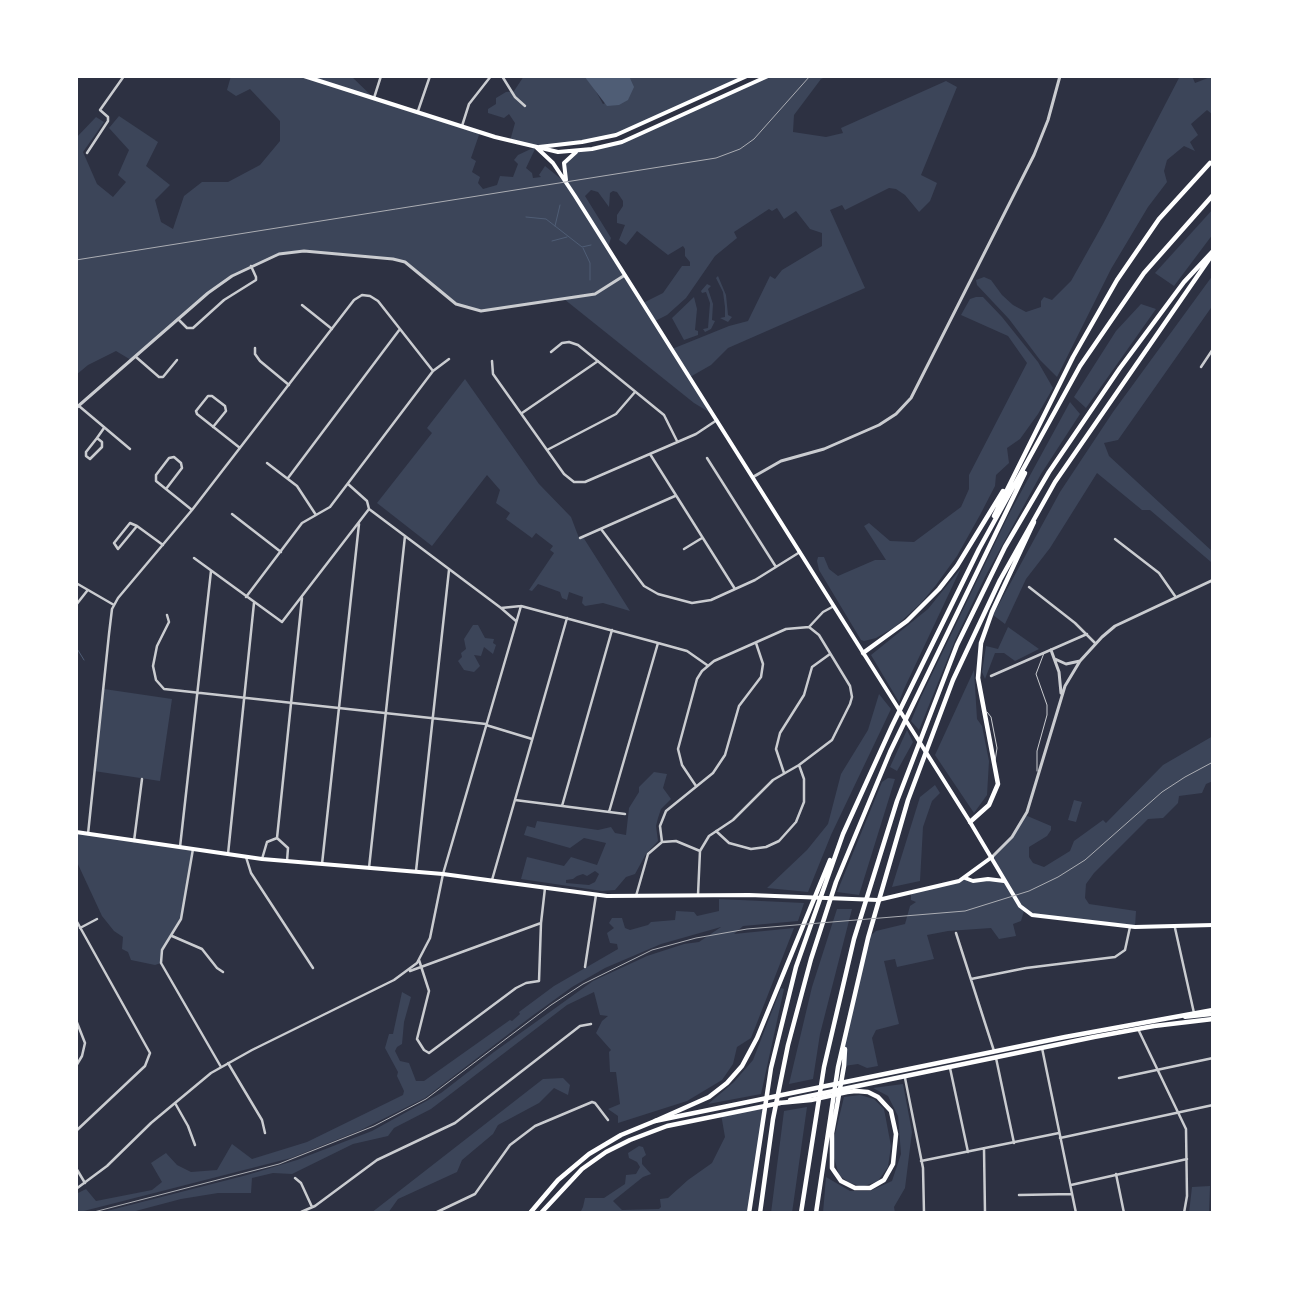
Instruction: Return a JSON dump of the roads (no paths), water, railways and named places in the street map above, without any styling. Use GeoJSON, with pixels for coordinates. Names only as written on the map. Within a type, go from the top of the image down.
{"type":"FeatureCollection","features":[{"type":"Feature","properties":{"kind":"highway"},"geometry":{"type":"LineString","coordinates":[[530,1213],[558,1180],[589,1154],[621,1135],[702,1101],[721,1088],[738,1072],[757,1038],[797,937],[904,698],[979,549],[1011,479],[1068,368],[1102,306],[1141,243],[1177,197],[1210,163]]}},
{"type":"Feature","properties":{"kind":"highway"},"geometry":{"type":"LineString","coordinates":[[979,549],[1032,456],[1074,376],[1136,283],[1174,236],[1213,195]]}},
{"type":"Feature","properties":{"kind":"highway"},"geometry":{"type":"LineString","coordinates":[[801,1213],[824,1067],[854,939],[871,880],[912,760],[966,625],[1020,518],[1076,431],[1184,282],[1213,252]]}},
{"type":"Feature","properties":{"kind":"highway"},"geometry":{"type":"LineString","coordinates":[[816,1213],[845,1039],[868,938],[883,883],[923,758],[953,680],[997,586],[1040,507],[1083,439],[1191,288],[1213,252]]}},
{"type":"Feature","properties":{"kind":"highway"},"geometry":{"type":"LineString","coordinates":[[760,1213],[773,1119],[794,1017],[817,938],[836,882],[890,752],[1008,510],[1032,456]]}},
{"type":"Feature","properties":{"kind":"highway"},"geometry":{"type":"LineString","coordinates":[[863,653],[908,621],[939,589],[957,566],[1011,479]]}},
{"type":"Feature","properties":{"kind":"highway"},"geometry":{"type":"LineString","coordinates":[[970,822],[994,798],[998,780],[978,673],[982,637],[997,601],[1027,542],[1040,507]]}},
{"type":"Feature","properties":{"kind":"highway"},"geometry":{"type":"LineString","coordinates":[[749,1213],[761,1124],[779,1029],[822,884]]}},
{"type":"Feature","properties":{"kind":"highway"},"geometry":{"type":"LineString","coordinates":[[654,1121],[994,1051],[1213,1010]]}},
{"type":"Feature","properties":{"kind":"highway"},"geometry":{"type":"LineString","coordinates":[[541,1213],[582,1170],[606,1152],[630,1140],[667,1126],[1138,1029],[1213,1019]]}},
{"type":"Feature","properties":{"kind":"highway"},"geometry":{"type":"LineString","coordinates":[[779,1103],[811,1100],[856,1091],[868,1092],[882,1099],[893,1115],[896,1143],[891,1171],[877,1185],[862,1189],[851,1187],[841,1181],[834,1172],[831,1156],[834,1106]]}},
{"type":"Feature","properties":{"kind":"main road"},"geometry":{"type":"LineString","coordinates":[[304,76],[462,126],[558,152],[599,148],[629,139],[768,76]]}},
{"type":"Feature","properties":{"kind":"main road"},"geometry":{"type":"LineString","coordinates":[[536,147],[582,142],[616,135],[747,76]]}},
{"type":"Feature","properties":{"kind":"main road"},"geometry":{"type":"LineString","coordinates":[[536,147],[552,161],[626,275],[992,857],[1020,906],[1032,915],[1130,927],[1175,928],[1213,925]]}},
{"type":"Feature","properties":{"kind":"main road"},"geometry":{"type":"LineString","coordinates":[[567,183],[564,163],[578,151]]}},
{"type":"Feature","properties":{"kind":"main road"},"geometry":{"type":"LineString","coordinates":[[76,832],[262,859],[416,871],[596,895],[698,895],[878,900],[927,890],[965,878],[992,857]]}},
{"type":"Feature","properties":{"kind":"main road"},"geometry":{"type":"LineString","coordinates":[[965,878],[974,882],[988,879],[1004,881]]}},
{"type":"Feature","properties":{"kind":"main road"},"geometry":{"type":"LineString","coordinates":[[1156,1020],[1213,1014]]}},
{"type":"Feature","properties":{"kind":"street"},"geometry":{"type":"LineString","coordinates":[[87,153],[108,121],[108,117],[100,110],[124,76]]}},
{"type":"Feature","properties":{"kind":"street"},"geometry":{"type":"LineString","coordinates":[[374,98],[381,76]]}},
{"type":"Feature","properties":{"kind":"street"},"geometry":{"type":"LineString","coordinates":[[418,111],[430,76]]}},
{"type":"Feature","properties":{"kind":"street"},"geometry":{"type":"LineString","coordinates":[[462,126],[469,104],[491,76]]}},
{"type":"Feature","properties":{"kind":"street"},"geometry":{"type":"LineString","coordinates":[[502,76],[515,97],[525,106]]}},
{"type":"Feature","properties":{"kind":"street"},"geometry":{"type":"LineString","coordinates":[[753,477],[781,461],[830,446],[879,425],[896,414],[911,398],[1034,155],[1050,112],[1060,76]]}},
{"type":"Feature","properties":{"kind":"street"},"geometry":{"type":"LineString","coordinates":[[130,448],[78,407],[208,293],[251,266],[291,251],[394,259],[414,267],[456,304],[481,311],[595,294],[626,275]]}},
{"type":"Feature","properties":{"kind":"street"},"geometry":{"type":"LineString","coordinates":[[178,319],[187,328],[192,328],[224,300],[256,280],[251,266]]}},
{"type":"Feature","properties":{"kind":"street"},"geometry":{"type":"LineString","coordinates":[[88,834],[114,605],[192,510],[354,300],[362,295],[370,296],[378,301],[432,371]]}},
{"type":"Feature","properties":{"kind":"street"},"geometry":{"type":"LineString","coordinates":[[302,306],[332,328]]}},
{"type":"Feature","properties":{"kind":"street"},"geometry":{"type":"LineString","coordinates":[[288,478],[400,329]]}},
{"type":"Feature","properties":{"kind":"street"},"geometry":{"type":"LineString","coordinates":[[551,352],[562,343],[573,343],[664,415],[677,442]]}},
{"type":"Feature","properties":{"kind":"street"},"geometry":{"type":"LineString","coordinates":[[255,348],[260,361],[289,385]]}},
{"type":"Feature","properties":{"kind":"street"},"geometry":{"type":"LineString","coordinates":[[1201,366],[1213,349]]}},
{"type":"Feature","properties":{"kind":"street"},"geometry":{"type":"LineString","coordinates":[[136,356],[158,377],[163,377],[176,360]]}},
{"type":"Feature","properties":{"kind":"street"},"geometry":{"type":"LineString","coordinates":[[246,597],[302,524],[330,507],[432,371],[449,358]]}},
{"type":"Feature","properties":{"kind":"street"},"geometry":{"type":"LineString","coordinates":[[492,361],[493,374],[547,450],[568,478],[581,483],[696,434],[717,420]]}},
{"type":"Feature","properties":{"kind":"street"},"geometry":{"type":"LineString","coordinates":[[522,413],[598,361]]}},
{"type":"Feature","properties":{"kind":"street"},"geometry":{"type":"LineString","coordinates":[[547,450],[616,414],[635,392]]}},
{"type":"Feature","properties":{"kind":"street"},"geometry":{"type":"LineString","coordinates":[[213,427],[226,411],[226,406],[212,396],[208,396],[196,410],[197,414],[213,427],[240,448]]}},
{"type":"Feature","properties":{"kind":"street"},"geometry":{"type":"LineString","coordinates":[[97,438],[102,442],[102,447],[90,459],[86,456],[86,452],[104,428]]}},
{"type":"Feature","properties":{"kind":"street"},"geometry":{"type":"LineString","coordinates":[[650,454],[735,590]]}},
{"type":"Feature","properties":{"kind":"street"},"geometry":{"type":"LineString","coordinates":[[166,489],[182,468],[181,463],[174,457],[169,458],[156,475],[156,481],[192,510]]}},
{"type":"Feature","properties":{"kind":"street"},"geometry":{"type":"LineString","coordinates":[[707,458],[776,567]]}},
{"type":"Feature","properties":{"kind":"street"},"geometry":{"type":"LineString","coordinates":[[268,463],[288,478],[304,495],[316,515]]}},
{"type":"Feature","properties":{"kind":"street"},"geometry":{"type":"LineString","coordinates":[[348,484],[367,501],[369,509],[501,608],[516,622]]}},
{"type":"Feature","properties":{"kind":"street"},"geometry":{"type":"LineString","coordinates":[[580,538],[675,496]]}},
{"type":"Feature","properties":{"kind":"street"},"geometry":{"type":"LineString","coordinates":[[194,558],[282,622],[369,509]]}},
{"type":"Feature","properties":{"kind":"street"},"geometry":{"type":"LineString","coordinates":[[232,514],[281,552]]}},
{"type":"Feature","properties":{"kind":"street"},"geometry":{"type":"LineString","coordinates":[[137,526],[120,548],[114,546],[130,523],[137,526],[163,545]]}},
{"type":"Feature","properties":{"kind":"street"},"geometry":{"type":"LineString","coordinates":[[322,865],[359,524]]}},
{"type":"Feature","properties":{"kind":"street"},"geometry":{"type":"LineString","coordinates":[[601,529],[640,582],[658,594],[692,603],[702,602],[735,590],[800,552]]}},
{"type":"Feature","properties":{"kind":"street"},"geometry":{"type":"LineString","coordinates":[[369,868],[405,536]]}},
{"type":"Feature","properties":{"kind":"street"},"geometry":{"type":"LineString","coordinates":[[684,549],[702,538]]}},
{"type":"Feature","properties":{"kind":"street"},"geometry":{"type":"LineString","coordinates":[[1115,539],[1160,573],[1175,596]]}},
{"type":"Feature","properties":{"kind":"street"},"geometry":{"type":"LineString","coordinates":[[416,871],[449,570]]}},
{"type":"Feature","properties":{"kind":"street"},"geometry":{"type":"LineString","coordinates":[[180,847],[211,571]]}},
{"type":"Feature","properties":{"kind":"street"},"geometry":{"type":"LineString","coordinates":[[992,857],[1012,837],[1022,821],[1038,777],[1062,696],[1080,660],[1095,643],[1115,626],[1175,596],[1213,580]]}},
{"type":"Feature","properties":{"kind":"street"},"geometry":{"type":"LineString","coordinates":[[76,583],[114,605]]}},
{"type":"Feature","properties":{"kind":"street"},"geometry":{"type":"LineString","coordinates":[[1029,587],[1087,634],[1095,643]]}},
{"type":"Feature","properties":{"kind":"street"},"geometry":{"type":"LineString","coordinates":[[76,605],[87,591]]}},
{"type":"Feature","properties":{"kind":"street"},"geometry":{"type":"LineString","coordinates":[[277,838],[302,598]]}},
{"type":"Feature","properties":{"kind":"street"},"geometry":{"type":"LineString","coordinates":[[228,854],[254,603]]}},
{"type":"Feature","properties":{"kind":"street"},"geometry":{"type":"LineString","coordinates":[[501,608],[521,606],[612,630],[687,651],[706,665]]}},
{"type":"Feature","properties":{"kind":"street"},"geometry":{"type":"LineString","coordinates":[[407,973],[419,960],[431,934],[443,874],[521,606]]}},
{"type":"Feature","properties":{"kind":"street"},"geometry":{"type":"LineString","coordinates":[[696,786],[682,765],[678,749],[697,679],[706,665],[786,629],[809,627],[823,612],[834,606]]}},
{"type":"Feature","properties":{"kind":"street"},"geometry":{"type":"LineString","coordinates":[[167,615],[169,622],[153,657],[156,680],[164,689],[386,712],[486,725],[532,739]]}},
{"type":"Feature","properties":{"kind":"street"},"geometry":{"type":"LineString","coordinates":[[492,880],[567,618]]}},
{"type":"Feature","properties":{"kind":"street"},"geometry":{"type":"LineString","coordinates":[[698,895],[700,851],[709,836],[733,820],[764,788],[832,740],[850,704],[852,697],[850,686],[819,636],[809,627]]}},
{"type":"Feature","properties":{"kind":"street"},"geometry":{"type":"LineString","coordinates":[[562,806],[612,630]]}},
{"type":"Feature","properties":{"kind":"street"},"geometry":{"type":"LineString","coordinates":[[991,676],[1087,634]]}},
{"type":"Feature","properties":{"kind":"street"},"geometry":{"type":"LineString","coordinates":[[662,842],[660,826],[662,817],[675,802],[713,773],[719,765],[725,754],[739,706],[761,678],[763,664],[756,642]]}},
{"type":"Feature","properties":{"kind":"street"},"geometry":{"type":"LineString","coordinates":[[609,812],[658,643]]}},
{"type":"Feature","properties":{"kind":"street"},"geometry":{"type":"LineString","coordinates":[[1051,650],[1060,672],[1062,696]]}},
{"type":"Feature","properties":{"kind":"street"},"geometry":{"type":"LineString","coordinates":[[784,773],[776,749],[780,734],[804,695],[812,667],[830,654]]}},
{"type":"Feature","properties":{"kind":"street"},"geometry":{"type":"LineString","coordinates":[[1055,658],[1066,664],[1080,660]]}},
{"type":"Feature","properties":{"kind":"street"},"geometry":{"type":"LineString","coordinates":[[716,831],[729,843],[745,848],[766,847],[779,841],[796,822],[804,802],[804,780],[799,765]]}},
{"type":"Feature","properties":{"kind":"street"},"geometry":{"type":"LineString","coordinates":[[134,841],[142,779]]}},
{"type":"Feature","properties":{"kind":"street"},"geometry":{"type":"LineString","coordinates":[[515,800],[625,814]]}},
{"type":"Feature","properties":{"kind":"street"},"geometry":{"type":"LineString","coordinates":[[262,859],[265,845],[270,840],[277,838]]}},
{"type":"Feature","properties":{"kind":"street"},"geometry":{"type":"LineString","coordinates":[[277,838],[288,848],[287,862]]}},
{"type":"Feature","properties":{"kind":"street"},"geometry":{"type":"LineString","coordinates":[[636,896],[648,854],[662,842],[676,841],[700,851]]}},
{"type":"Feature","properties":{"kind":"street"},"geometry":{"type":"LineString","coordinates":[[193,849],[181,919],[161,953],[161,966],[221,1067]]}},
{"type":"Feature","properties":{"kind":"street"},"geometry":{"type":"LineString","coordinates":[[246,857],[252,873],[314,968]]}},
{"type":"Feature","properties":{"kind":"street"},"geometry":{"type":"LineString","coordinates":[[419,960],[429,990],[417,1039],[424,1050],[429,1053],[516,988],[523,984],[539,981],[541,923],[546,888]]}},
{"type":"Feature","properties":{"kind":"street"},"geometry":{"type":"LineString","coordinates":[[585,967],[596,895]]}},
{"type":"Feature","properties":{"kind":"street"},"geometry":{"type":"LineString","coordinates":[[80,928],[97,919]]}},
{"type":"Feature","properties":{"kind":"street"},"geometry":{"type":"LineString","coordinates":[[76,920],[150,1053],[145,1066],[76,1131]]}},
{"type":"Feature","properties":{"kind":"street"},"geometry":{"type":"LineString","coordinates":[[76,1189],[107,1166],[174,1103],[221,1067],[407,973],[541,923]]}},
{"type":"Feature","properties":{"kind":"street"},"geometry":{"type":"LineString","coordinates":[[971,979],[1026,968],[1115,957],[1125,950],[1130,927]]}},
{"type":"Feature","properties":{"kind":"street"},"geometry":{"type":"LineString","coordinates":[[1175,928],[1194,1013]]}},
{"type":"Feature","properties":{"kind":"street"},"geometry":{"type":"LineString","coordinates":[[956,933],[994,1051]]}},
{"type":"Feature","properties":{"kind":"street"},"geometry":{"type":"LineString","coordinates":[[172,936],[202,949],[216,968],[224,972]]}},
{"type":"Feature","properties":{"kind":"street"},"geometry":{"type":"LineString","coordinates":[[76,1020],[83,1034],[85,1048],[76,1066]]}},
{"type":"Feature","properties":{"kind":"street"},"geometry":{"type":"LineString","coordinates":[[291,1213],[312,1208],[382,1157],[455,1123],[580,1026],[591,1024]]}},
{"type":"Feature","properties":{"kind":"street"},"geometry":{"type":"LineString","coordinates":[[1138,1029],[1186,1129],[1187,1196],[1184,1213]]}},
{"type":"Feature","properties":{"kind":"street"},"geometry":{"type":"LineString","coordinates":[[85,1048],[89,1049]]}},
{"type":"Feature","properties":{"kind":"street"},"geometry":{"type":"LineString","coordinates":[[1042,1048],[1076,1213]]}},
{"type":"Feature","properties":{"kind":"street"},"geometry":{"type":"LineString","coordinates":[[996,1057],[1014,1142]]}},
{"type":"Feature","properties":{"kind":"street"},"geometry":{"type":"LineString","coordinates":[[1119,1078],[1213,1058]]}},
{"type":"Feature","properties":{"kind":"street"},"geometry":{"type":"LineString","coordinates":[[228,1063],[262,1120],[265,1133]]}},
{"type":"Feature","properties":{"kind":"street"},"geometry":{"type":"LineString","coordinates":[[950,1068],[968,1152]]}},
{"type":"Feature","properties":{"kind":"street"},"geometry":{"type":"LineString","coordinates":[[905,1078],[921,1161],[924,1213]]}},
{"type":"Feature","properties":{"kind":"street"},"geometry":{"type":"LineString","coordinates":[[435,1213],[475,1194],[513,1142],[535,1126],[592,1102],[596,1103],[608,1120]]}},
{"type":"Feature","properties":{"kind":"street"},"geometry":{"type":"LineString","coordinates":[[174,1103],[188,1126],[195,1145]]}},
{"type":"Feature","properties":{"kind":"street"},"geometry":{"type":"LineString","coordinates":[[1060,1138],[1213,1105]]}},
{"type":"Feature","properties":{"kind":"street"},"geometry":{"type":"LineString","coordinates":[[921,1161],[1059,1133]]}},
{"type":"Feature","properties":{"kind":"street"},"geometry":{"type":"LineString","coordinates":[[984,1149],[984,1213]]}},
{"type":"Feature","properties":{"kind":"street"},"geometry":{"type":"LineString","coordinates":[[1070,1185],[1187,1159]]}},
{"type":"Feature","properties":{"kind":"street"},"geometry":{"type":"LineString","coordinates":[[76,1168],[85,1183]]}},
{"type":"Feature","properties":{"kind":"street"},"geometry":{"type":"LineString","coordinates":[[1116,1174],[1124,1213]]}},
{"type":"Feature","properties":{"kind":"street"},"geometry":{"type":"LineString","coordinates":[[295,1178],[301,1183],[312,1208]]}},
{"type":"Feature","properties":{"kind":"street"},"geometry":{"type":"LineString","coordinates":[[1019,1195],[1072,1194]]}},
{"type":"Feature","properties":{"kind":"lane"},"geometry":{"type":"LineString","coordinates":[[1038,777],[1037,751],[1048,711],[1036,674],[1044,653]]}},
{"type":"Feature","properties":{"kind":"waterway"},"geometry":{"type":"LineString","coordinates":[[555,226],[560,205]]}},
{"type":"Feature","properties":{"kind":"waterway"},"geometry":{"type":"LineString","coordinates":[[526,217],[546,219],[582,247],[591,245]]}},
{"type":"Feature","properties":{"kind":"waterway"},"geometry":{"type":"LineString","coordinates":[[552,241],[567,237]]}},
{"type":"Feature","properties":{"kind":"waterway"},"geometry":{"type":"LineString","coordinates":[[583,248],[590,263],[590,280]]}},
{"type":"Feature","properties":{"kind":"waterway"},"geometry":{"type":"LineString","coordinates":[[76,647],[84,660]]}},
{"type":"Feature","properties":{"kind":"railway"},"geometry":{"type":"LineString","coordinates":[[76,260],[716,158],[740,149],[754,139],[810,76]]}},
{"type":"Feature","properties":{"kind":"railway"},"geometry":{"type":"LineString","coordinates":[[90,1213],[279,1164],[374,1126],[426,1099],[551,1005],[583,984],[652,950],[696,938],[747,929],[965,911],[1029,891],[1058,877],[1085,860],[1162,792],[1213,762]]}}]}
